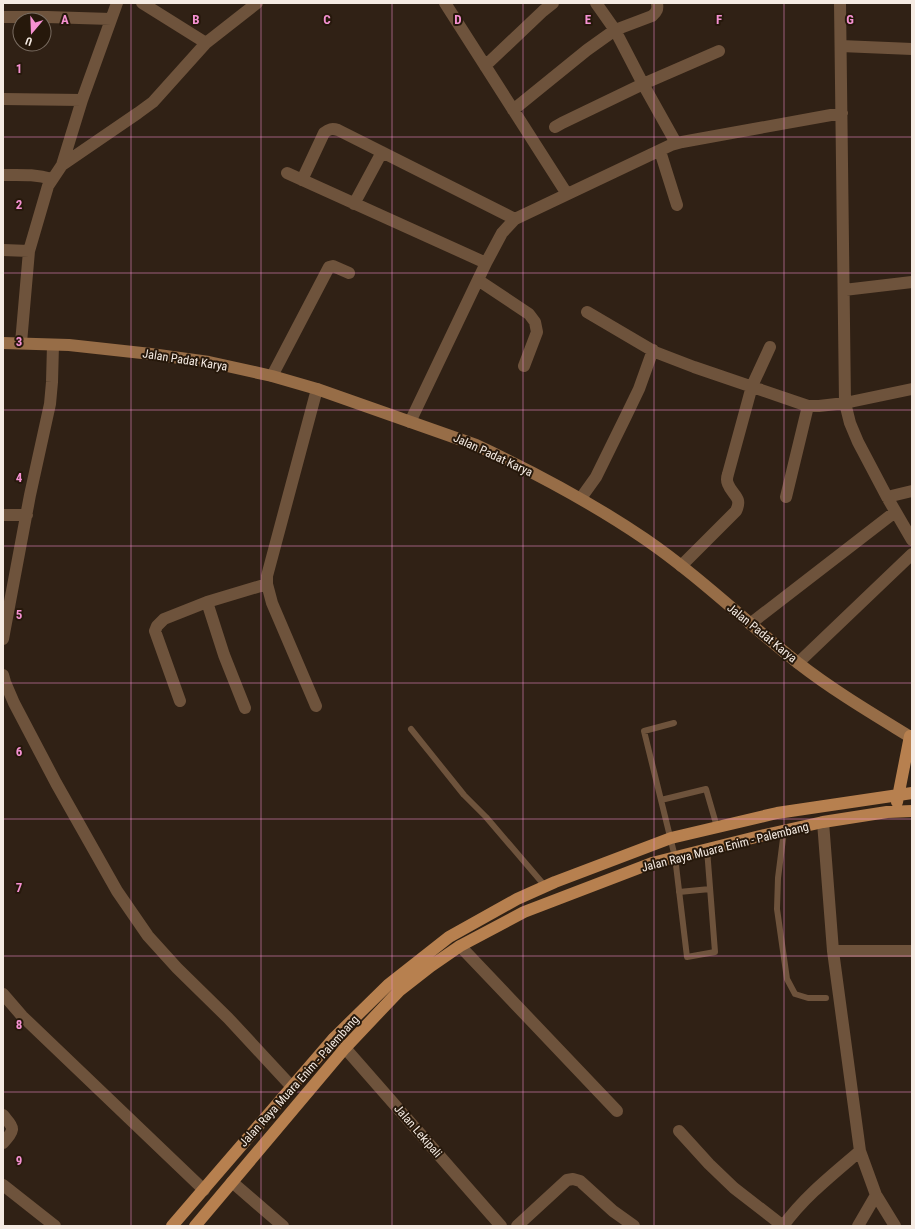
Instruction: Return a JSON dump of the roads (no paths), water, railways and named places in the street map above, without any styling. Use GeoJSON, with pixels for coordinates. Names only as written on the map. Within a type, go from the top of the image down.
{"type":"FeatureCollection","features":[{"type":"Feature","properties":{"kind":"main road"},"geometry":{"type":"LineString","coordinates":[[894,811],[911,737]]}},
{"type":"Feature","properties":{"kind":"main road","name":"Jalan Raya Muara Enim - Palembang"},"geometry":{"type":"LineString","coordinates":[[172,1226],[334,1038],[388,985],[449,937],[517,899],[545,886],[670,838],[777,813],[912,793]]}},
{"type":"Feature","properties":{"kind":"main road","name":"Jalan Raya Muara Enim - Palembang"},"geometry":{"type":"LineString","coordinates":[[195,1226],[345,1048],[399,990],[430,966],[460,946],[524,912],[652,863],[823,822],[894,811],[912,811]]}},
{"type":"Feature","properties":{"kind":"street"},"geometry":{"type":"LineString","coordinates":[[20,343],[29,251],[48,186],[62,165],[82,100],[117,3]]}},
{"type":"Feature","properties":{"kind":"street"},"geometry":{"type":"LineString","coordinates":[[142,3],[206,43]]}},
{"type":"Feature","properties":{"kind":"street"},"geometry":{"type":"LineString","coordinates":[[62,165],[153,102],[206,43],[257,3]]}},
{"type":"Feature","properties":{"kind":"street"},"geometry":{"type":"LineString","coordinates":[[445,3],[567,194]]}},
{"type":"Feature","properties":{"kind":"street"},"geometry":{"type":"LineString","coordinates":[[485,66],[553,3]]}},
{"type":"Feature","properties":{"kind":"street"},"geometry":{"type":"LineString","coordinates":[[596,3],[615,30],[676,144]]}},
{"type":"Feature","properties":{"kind":"street"},"geometry":{"type":"LineString","coordinates":[[513,110],[587,50],[615,30],[652,16],[656,13],[658,8],[657,3]]}},
{"type":"Feature","properties":{"kind":"street"},"geometry":{"type":"LineString","coordinates":[[840,3],[845,403],[850,423],[858,442],[895,512],[912,540]]}},
{"type":"Feature","properties":{"kind":"street"},"geometry":{"type":"LineString","coordinates":[[3,17],[112,19]]}},
{"type":"Feature","properties":{"kind":"street"},"geometry":{"type":"LineString","coordinates":[[841,46],[912,49]]}},
{"type":"Feature","properties":{"kind":"street"},"geometry":{"type":"LineString","coordinates":[[555,127],[643,84],[719,51]]}},
{"type":"Feature","properties":{"kind":"street"},"geometry":{"type":"LineString","coordinates":[[3,99],[82,100]]}},
{"type":"Feature","properties":{"kind":"street"},"geometry":{"type":"LineString","coordinates":[[410,422],[486,263],[502,233],[515,219],[660,150],[676,144],[842,113]]}},
{"type":"Feature","properties":{"kind":"street"},"geometry":{"type":"LineString","coordinates":[[302,180],[324,133],[332,128],[515,219]]}},
{"type":"Feature","properties":{"kind":"street"},"geometry":{"type":"LineString","coordinates":[[660,150],[677,205]]}},
{"type":"Feature","properties":{"kind":"street"},"geometry":{"type":"LineString","coordinates":[[354,204],[382,152]]}},
{"type":"Feature","properties":{"kind":"street"},"geometry":{"type":"LineString","coordinates":[[287,173],[486,263]]}},
{"type":"Feature","properties":{"kind":"street"},"geometry":{"type":"LineString","coordinates":[[3,175],[40,175],[52,179]]}},
{"type":"Feature","properties":{"kind":"street"},"geometry":{"type":"LineString","coordinates":[[3,250],[29,251]]}},
{"type":"Feature","properties":{"kind":"street"},"geometry":{"type":"LineString","coordinates":[[272,376],[329,267],[334,266],[349,273]]}},
{"type":"Feature","properties":{"kind":"street"},"geometry":{"type":"LineString","coordinates":[[478,280],[529,314],[535,322],[537,332],[524,366]]}},
{"type":"Feature","properties":{"kind":"street"},"geometry":{"type":"LineString","coordinates":[[844,290],[912,282]]}},
{"type":"Feature","properties":{"kind":"street"},"geometry":{"type":"LineString","coordinates":[[586,312],[653,350],[694,367],[808,406],[845,403],[912,389]]}},
{"type":"Feature","properties":{"kind":"street","name":"Jalan Padat Karya"},"geometry":{"type":"LineString","coordinates":[[3,343],[53,345],[151,354],[209,362],[272,376],[317,389],[476,445],[581,498],[645,539],[681,566],[798,663],[854,702],[911,737]]}},
{"type":"Feature","properties":{"kind":"street"},"geometry":{"type":"LineString","coordinates":[[3,639],[50,404],[53,345]]}},
{"type":"Feature","properties":{"kind":"street"},"geometry":{"type":"LineString","coordinates":[[681,566],[736,511],[739,505],[738,499],[728,485],[727,480],[752,386],[770,347]]}},
{"type":"Feature","properties":{"kind":"street"},"geometry":{"type":"LineString","coordinates":[[581,498],[596,477],[629,411],[639,389],[653,350]]}},
{"type":"Feature","properties":{"kind":"street"},"geometry":{"type":"LineString","coordinates":[[316,706],[272,603],[267,584],[267,576],[317,389]]}},
{"type":"Feature","properties":{"kind":"street"},"geometry":{"type":"LineString","coordinates":[[786,497],[808,406]]}},
{"type":"Feature","properties":{"kind":"street"},"geometry":{"type":"LineString","coordinates":[[887,497],[912,491]]}},
{"type":"Feature","properties":{"kind":"street"},"geometry":{"type":"LineString","coordinates":[[750,624],[895,512]]}},
{"type":"Feature","properties":{"kind":"street"},"geometry":{"type":"LineString","coordinates":[[3,515],[27,515]]}},
{"type":"Feature","properties":{"kind":"street"},"geometry":{"type":"LineString","coordinates":[[798,663],[912,554]]}},
{"type":"Feature","properties":{"kind":"street"},"geometry":{"type":"LineString","coordinates":[[180,701],[156,637],[155,631],[157,626],[164,619],[207,602],[267,584]]}},
{"type":"Feature","properties":{"kind":"street"},"geometry":{"type":"LineString","coordinates":[[207,602],[224,655],[245,708]]}},
{"type":"Feature","properties":{"kind":"street"},"geometry":{"type":"LineString","coordinates":[[3,675],[14,703],[56,783],[117,891],[148,936],[177,968],[228,1018],[292,1087]]}},
{"type":"Feature","properties":{"kind":"street"},"geometry":{"type":"LineString","coordinates":[[823,822],[832,951],[860,1151],[876,1195],[895,1226]]}},
{"type":"Feature","properties":{"kind":"street"},"geometry":{"type":"LineString","coordinates":[[460,946],[617,1111]]}},
{"type":"Feature","properties":{"kind":"street"},"geometry":{"type":"LineString","coordinates":[[832,951],[912,951]]}},
{"type":"Feature","properties":{"kind":"street"},"geometry":{"type":"LineString","coordinates":[[3,994],[22,1016],[204,1190]]}},
{"type":"Feature","properties":{"kind":"street","name":"Jalan Lekipali"},"geometry":{"type":"LineString","coordinates":[[334,1038],[345,1048],[502,1226]]}},
{"type":"Feature","properties":{"kind":"street"},"geometry":{"type":"LineString","coordinates":[[3,1115],[13,1130],[3,1143]]}},
{"type":"Feature","properties":{"kind":"street"},"geometry":{"type":"LineString","coordinates":[[679,1131],[709,1164],[734,1188],[783,1226],[807,1196],[860,1151]]}},
{"type":"Feature","properties":{"kind":"street"},"geometry":{"type":"LineString","coordinates":[[517,1226],[567,1180],[573,1179],[580,1181],[613,1211],[634,1226]]}},
{"type":"Feature","properties":{"kind":"street"},"geometry":{"type":"LineString","coordinates":[[232,1182],[283,1226]]}},
{"type":"Feature","properties":{"kind":"street"},"geometry":{"type":"LineString","coordinates":[[3,1185],[56,1226]]}},
{"type":"Feature","properties":{"kind":"street"},"geometry":{"type":"LineString","coordinates":[[858,1226],[876,1195]]}},
{"type":"Feature","properties":{"kind":"lane"},"geometry":{"type":"LineString","coordinates":[[674,722],[644,731],[675,858],[687,957],[714,952],[707,849]]}},
{"type":"Feature","properties":{"kind":"lane"},"geometry":{"type":"LineString","coordinates":[[411,729],[464,795],[486,817],[545,886]]}},
{"type":"Feature","properties":{"kind":"lane"},"geometry":{"type":"LineString","coordinates":[[661,800],[706,789],[717,827]]}},
{"type":"Feature","properties":{"kind":"lane"},"geometry":{"type":"LineString","coordinates":[[784,831],[778,878],[777,909],[787,979],[795,994],[808,998],[826,998]]}},
{"type":"Feature","properties":{"kind":"lane"},"geometry":{"type":"LineString","coordinates":[[680,892],[710,889]]}}]}
